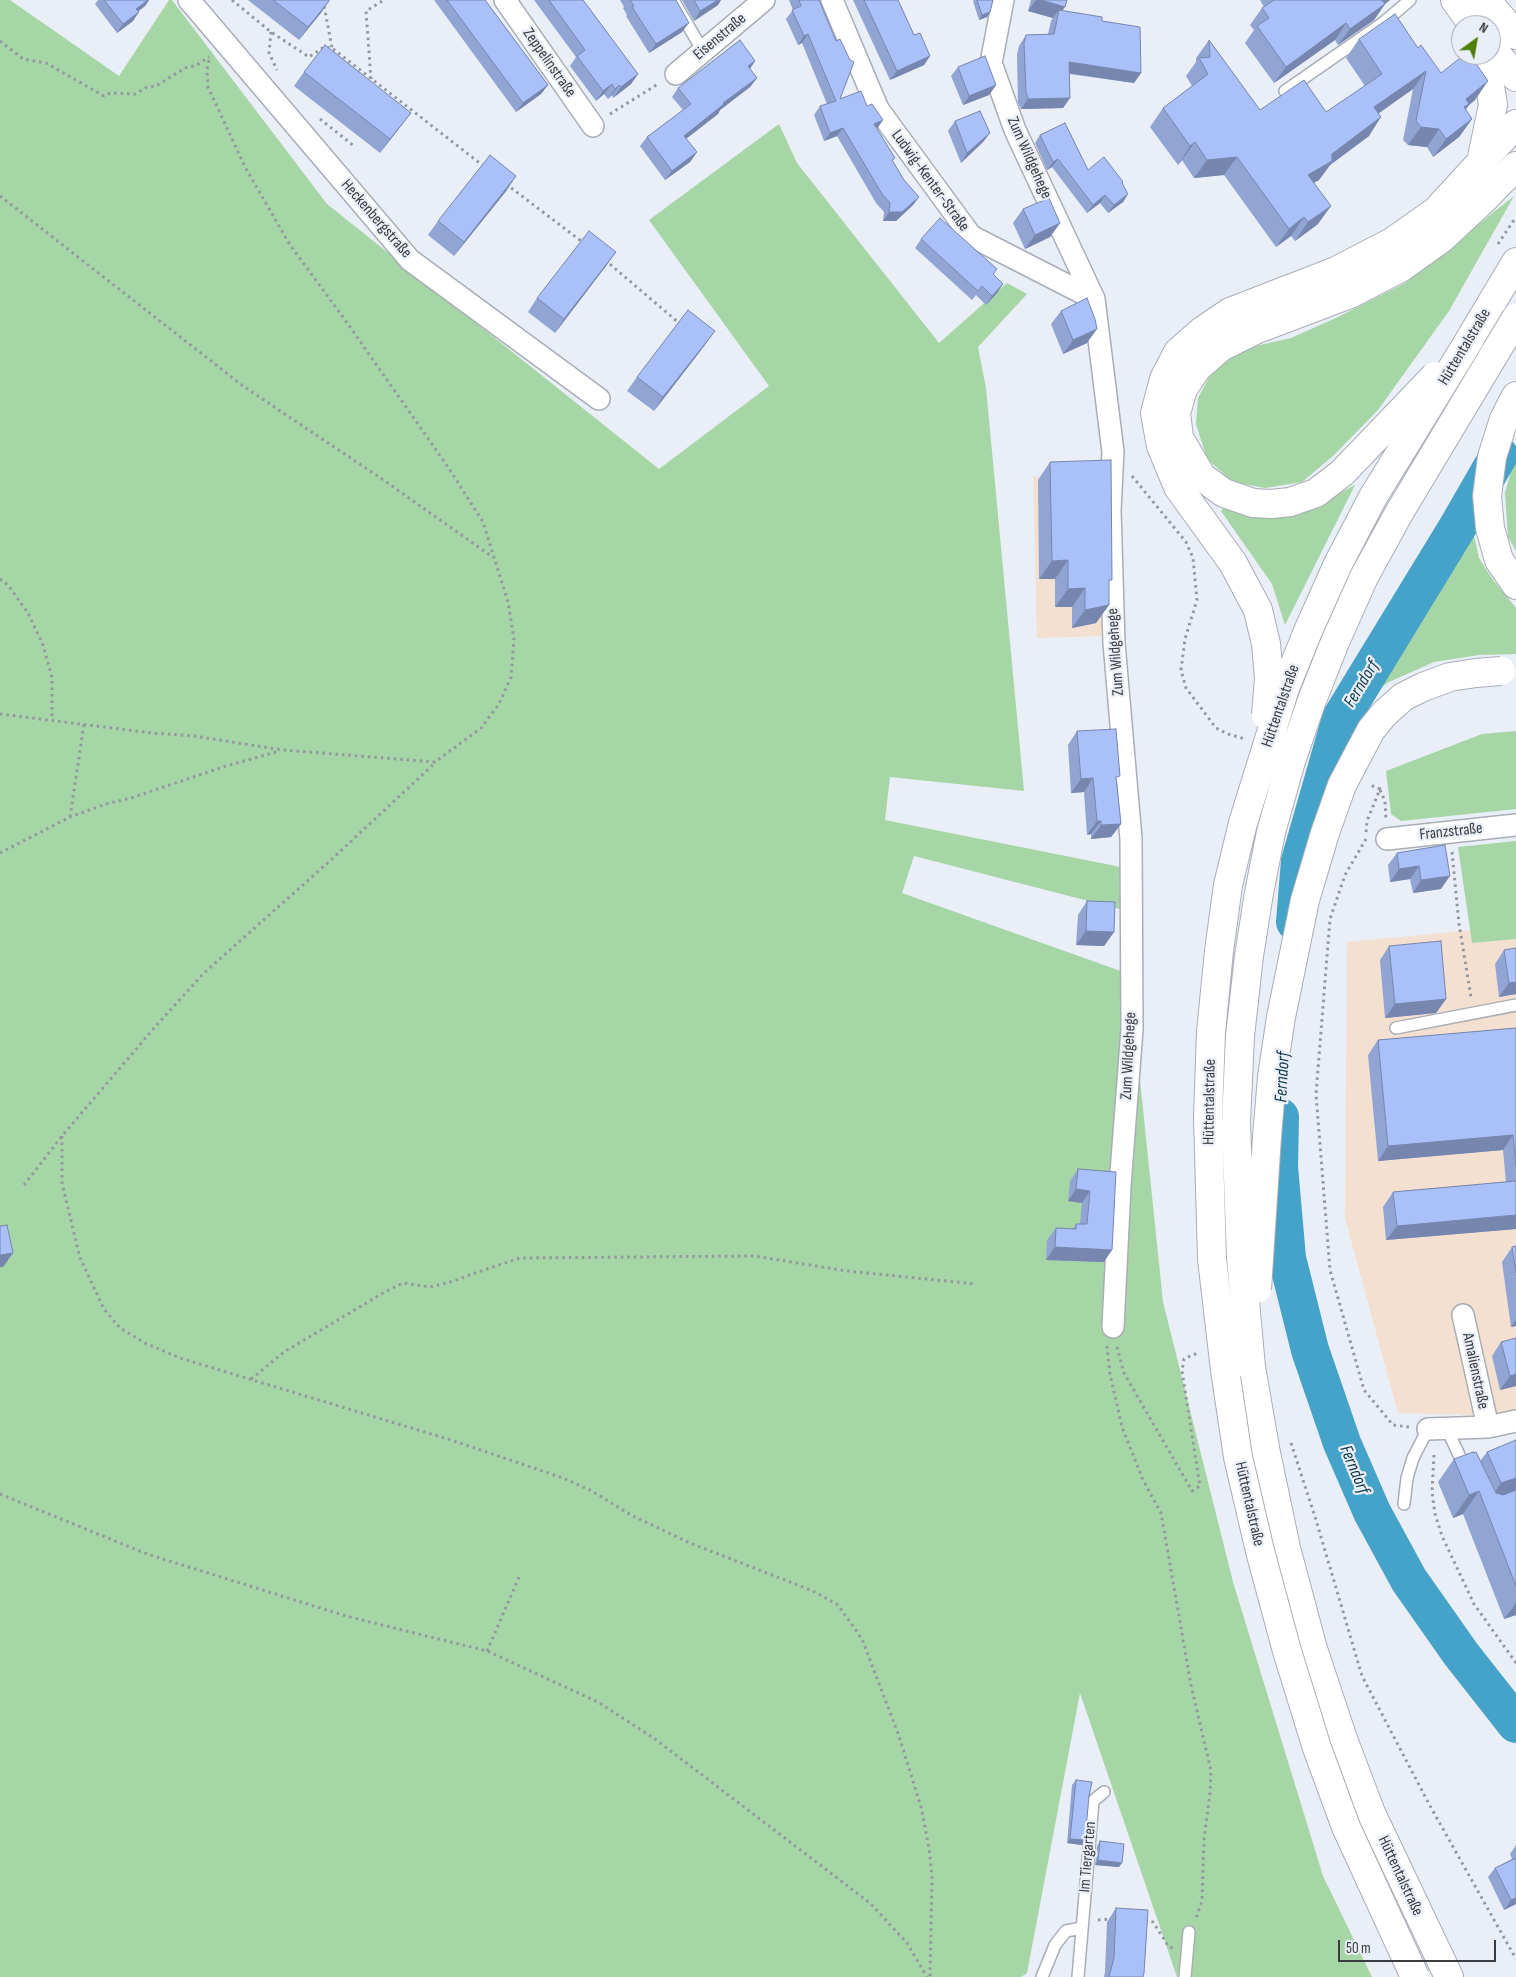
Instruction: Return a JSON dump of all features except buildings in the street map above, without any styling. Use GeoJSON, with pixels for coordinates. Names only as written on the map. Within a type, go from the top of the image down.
{"type":"FeatureCollection","features":[{"type":"Feature","properties":{"kind":"main road"},"geometry":{"type":"LineString","coordinates":[[1454,0],[1465,15]]}},
{"type":"Feature","properties":{"kind":"main road"},"geometry":{"type":"LineString","coordinates":[[1486,0],[1516,35]]}},
{"type":"Feature","properties":{"kind":"main road"},"geometry":{"type":"LineString","coordinates":[[1501,59],[1516,77]]}},
{"type":"Feature","properties":{"kind":"main road"},"geometry":{"type":"LineString","coordinates":[[1481,164],[1493,105],[1485,65]]}},
{"type":"Feature","properties":{"kind":"main road"},"geometry":{"type":"LineString","coordinates":[[1259,746],[1269,678],[1266,644],[1258,610],[1234,563],[1178,487],[1161,446],[1155,412],[1164,379],[1178,352],[1202,331],[1230,312],[1336,271],[1392,242],[1436,211],[1516,124]]}},
{"type":"Feature","properties":{"kind":"main road"},"geometry":{"type":"LineString","coordinates":[[1470,339],[1342,473],[1316,493],[1290,502],[1252,503],[1224,493],[1202,477],[1179,438],[1176,412],[1183,389],[1197,368],[1222,347],[1255,330],[1350,294],[1402,267],[1441,239],[1484,200],[1516,166]]}},
{"type":"Feature","properties":{"kind":"main road","name":"Hüttentalstraße"},"geometry":{"type":"LineString","coordinates":[[1415,1977],[1346,1827],[1317,1748],[1287,1651],[1260,1551],[1238,1457],[1224,1370],[1212,1259],[1208,1117],[1211,1032],[1228,885],[1259,746],[1286,688],[1338,564],[1374,497],[1516,262]]}},
{"type":"Feature","properties":{"kind":"main road","name":"Hüttentalstraße"},"geometry":{"type":"LineString","coordinates":[[1448,1977],[1371,1813],[1343,1739],[1316,1658],[1286,1548],[1266,1453],[1251,1367],[1241,1258],[1237,1113],[1240,1036],[1249,956],[1259,893],[1272,832],[1291,761],[1312,700],[1364,577],[1399,513],[1516,318]]}},
{"type":"Feature","properties":{"kind":"main road"},"geometry":{"type":"LineString","coordinates":[[1516,396],[1504,419],[1492,457],[1487,496],[1490,528],[1499,560],[1516,584]]}},
{"type":"Feature","properties":{"kind":"main road"},"geometry":{"type":"LineString","coordinates":[[1251,1367],[1267,1137],[1280,1017],[1305,900],[1342,785],[1371,730],[1384,714],[1403,697],[1450,677],[1509,670]]}},
{"type":"Feature","properties":{"kind":"street","name":"Heckenbergstraße"},"geometry":{"type":"LineString","coordinates":[[189,0],[216,48],[410,260],[599,399]]}},
{"type":"Feature","properties":{"kind":"street","name":"Zeppelinstraße"},"geometry":{"type":"LineString","coordinates":[[505,0],[593,126]]}},
{"type":"Feature","properties":{"kind":"street","name":"Eisenstraße"},"geometry":{"type":"LineString","coordinates":[[676,74],[764,0]]}},
{"type":"Feature","properties":{"kind":"street","name":"Ludwig-Kenter-Straße"},"geometry":{"type":"LineString","coordinates":[[832,0],[878,109],[971,236],[1094,299]]}},
{"type":"Feature","properties":{"kind":"street","name":"Zum Wildgehege"},"geometry":{"type":"LineString","coordinates":[[1004,0],[991,63],[1015,130],[1094,299],[1113,452],[1110,510],[1114,643],[1131,839],[1132,1029],[1121,1176],[1113,1327]]}},
{"type":"Feature","properties":{"kind":"street","name":"Franzstraße"},"geometry":{"type":"LineString","coordinates":[[1387,839],[1516,825]]}},
{"type":"Feature","properties":{"kind":"street","name":"Amalienstraße"},"geometry":{"type":"LineString","coordinates":[[1463,1315],[1488,1427]]}},
{"type":"Feature","properties":{"kind":"street","name":"Amalienstraße"},"geometry":{"type":"LineString","coordinates":[[1438,1429],[1488,1427],[1516,1421]]}},
{"type":"Feature","properties":{"kind":"lane"},"geometry":{"type":"LineString","coordinates":[[673,0],[703,51]]}},
{"type":"Feature","properties":{"kind":"lane"},"geometry":{"type":"LineString","coordinates":[[1285,91],[1383,23],[1410,0]]}},
{"type":"Feature","properties":{"kind":"lane"},"geometry":{"type":"LineString","coordinates":[[1396,1028],[1516,1005]]}},
{"type":"Feature","properties":{"kind":"lane"},"geometry":{"type":"LineString","coordinates":[[1404,1504],[1407,1478],[1413,1458],[1438,1429],[1472,1483]]}},
{"type":"Feature","properties":{"kind":"lane","name":"Im Tiergarten"},"geometry":{"type":"LineString","coordinates":[[1078,1977],[1093,1801],[1104,1792]]}},
{"type":"Feature","properties":{"kind":"lane"},"geometry":{"type":"LineString","coordinates":[[1042,1977],[1055,1945],[1066,1931],[1082,1928]]}},
{"type":"Feature","properties":{"kind":"lane"},"geometry":{"type":"LineString","coordinates":[[1185,1977],[1189,1932]]}},
{"type":"Feature","properties":{"kind":"path"},"geometry":{"type":"LineString","coordinates":[[232,0],[271,32],[309,57],[324,47],[332,48],[489,170]]}},
{"type":"Feature","properties":{"kind":"path"},"geometry":{"type":"LineString","coordinates":[[323,0],[332,48]]}},
{"type":"Feature","properties":{"kind":"path"},"geometry":{"type":"LineString","coordinates":[[372,80],[366,11],[384,0]]}},
{"type":"Feature","properties":{"kind":"path"},"geometry":{"type":"LineString","coordinates":[[269,53],[271,32]]}},
{"type":"Feature","properties":{"kind":"path"},"geometry":{"type":"LineString","coordinates":[[0,41],[23,59],[46,63],[104,96],[110,93],[135,94],[147,87],[156,86],[185,68],[197,66],[216,48]]}},
{"type":"Feature","properties":{"kind":"path"},"geometry":{"type":"LineString","coordinates":[[24,1185],[62,1136],[203,974],[332,859],[435,762],[481,728],[499,704],[511,677],[514,639],[508,602],[483,522],[448,467],[354,332],[290,245],[245,167],[208,87],[207,69],[216,48]]}},
{"type":"Feature","properties":{"kind":"path"},"geometry":{"type":"LineString","coordinates":[[593,126],[676,74]]}},
{"type":"Feature","properties":{"kind":"path"},"geometry":{"type":"LineString","coordinates":[[505,182],[591,249]]}},
{"type":"Feature","properties":{"kind":"path"},"geometry":{"type":"LineString","coordinates":[[0,196],[243,386],[385,481],[494,559]]}},
{"type":"Feature","properties":{"kind":"path"},"geometry":{"type":"LineString","coordinates":[[598,255],[679,323]]}},
{"type":"Feature","properties":{"kind":"path"},"geometry":{"type":"LineString","coordinates":[[1113,452],[1186,542],[1192,558],[1198,600],[1185,639],[1181,670],[1186,688],[1216,728],[1259,746]]}},
{"type":"Feature","properties":{"kind":"path"},"geometry":{"type":"LineString","coordinates":[[0,579],[8,585],[28,613],[43,645],[52,677],[52,720]]}},
{"type":"Feature","properties":{"kind":"path"},"geometry":{"type":"LineString","coordinates":[[0,714],[194,736],[283,750],[435,762]]}},
{"type":"Feature","properties":{"kind":"path"},"geometry":{"type":"LineString","coordinates":[[70,817],[84,724]]}},
{"type":"Feature","properties":{"kind":"path"},"geometry":{"type":"LineString","coordinates":[[0,853],[70,817],[226,766],[283,750]]}},
{"type":"Feature","properties":{"kind":"path"},"geometry":{"type":"LineString","coordinates":[[1371,785],[1380,789],[1385,801],[1387,839]]}},
{"type":"Feature","properties":{"kind":"path"},"geometry":{"type":"LineString","coordinates":[[1380,789],[1367,822],[1366,839],[1345,875],[1330,919],[1316,1094],[1330,1270],[1364,1390],[1393,1425],[1438,1429],[1432,1492],[1435,1514],[1442,1536],[1474,1604],[1516,1662]]}},
{"type":"Feature","properties":{"kind":"path"},"geometry":{"type":"LineString","coordinates":[[1450,832],[1459,924],[1474,1013]]}},
{"type":"Feature","properties":{"kind":"path"},"geometry":{"type":"LineString","coordinates":[[62,1136],[62,1183],[80,1258],[104,1309],[120,1328],[145,1343],[180,1358],[451,1440],[563,1478],[592,1491],[631,1515],[690,1543],[813,1591],[838,1605],[862,1639],[900,1736],[920,1807],[929,1848],[932,1876],[929,1977]]}},
{"type":"Feature","properties":{"kind":"path"},"geometry":{"type":"LineString","coordinates":[[250,1379],[284,1352],[403,1283],[430,1287],[454,1282],[520,1258],[754,1256],[846,1271],[976,1284]]}},
{"type":"Feature","properties":{"kind":"path"},"geometry":{"type":"LineString","coordinates":[[1113,1327],[1106,1351],[1110,1374],[1122,1427],[1131,1453],[1161,1513],[1192,1685],[1211,1771],[1204,1838],[1202,1901],[1189,1932]]}},
{"type":"Feature","properties":{"kind":"path"},"geometry":{"type":"LineString","coordinates":[[0,1494],[147,1554],[346,1616],[487,1651],[598,1702],[655,1739],[870,1902],[907,1943],[929,1977]]}},
{"type":"Feature","properties":{"kind":"path"},"geometry":{"type":"LineString","coordinates":[[487,1651],[520,1575]]}},
{"type":"Feature","properties":{"kind":"path"},"geometry":{"type":"LineString","coordinates":[[1106,1919],[1113,1920]]}},
{"type":"Feature","properties":{"kind":"path"},"geometry":{"type":"LineString","coordinates":[[1143,1921],[1153,1922],[1169,1947],[1188,1952]]}},
{"type":"Feature","properties":{"kind":"shaded area"},"geometry":{"type":"Polygon","coordinates":[[[1101,475],[1102,636],[1037,638],[1033,477],[1101,475]]]}},
{"type":"Feature","properties":{"kind":"shaded area"},"geometry":{"type":"Polygon","coordinates":[[[1516,926],[1516,1413],[1506,1416],[1398,1413],[1345,1218],[1347,942],[1516,926]]]}},
{"type":"Feature","properties":{"kind":"green space"},"geometry":{"type":"Polygon","coordinates":[[[0,0],[10,0],[119,76],[169,0],[172,0],[327,204],[659,469],[769,386],[649,220],[779,124],[797,163],[939,343],[1007,283],[1027,294],[978,347],[986,388],[1024,791],[890,777],[885,820],[1136,870],[1135,913],[914,856],[902,893],[1129,974],[1163,1302],[1233,1582],[1323,1876],[1372,1977],[1177,1977],[1080,1693],[1027,1973],[1021,1977],[0,1977],[0,0]]]}},
{"type":"Feature","properties":{"kind":"green space"},"geometry":{"type":"Polygon","coordinates":[[[1514,196],[1449,311],[1378,410],[1333,456],[1302,482],[1265,488],[1233,482],[1207,459],[1196,424],[1198,398],[1214,368],[1247,348],[1291,338],[1338,317],[1405,283],[1514,196]]]}},
{"type":"Feature","properties":{"kind":"green space"},"geometry":{"type":"Polygon","coordinates":[[[1516,453],[1516,551],[1508,537],[1505,493],[1516,453]]]}},
{"type":"Feature","properties":{"kind":"green space"},"geometry":{"type":"Polygon","coordinates":[[[1355,485],[1285,625],[1272,584],[1221,511],[1227,505],[1257,515],[1299,515],[1355,485]]]}},
{"type":"Feature","properties":{"kind":"green space"},"geometry":{"type":"Polygon","coordinates":[[[1471,523],[1479,558],[1493,580],[1516,608],[1516,654],[1479,655],[1434,662],[1389,682],[1358,703],[1471,523]]]}},
{"type":"Feature","properties":{"kind":"green space"},"geometry":{"type":"Polygon","coordinates":[[[1516,731],[1516,809],[1401,821],[1391,814],[1386,771],[1482,734],[1516,731]]]}},
{"type":"Feature","properties":{"kind":"green space"},"geometry":{"type":"Polygon","coordinates":[[[1516,841],[1516,939],[1472,943],[1458,847],[1516,841]]]}},
{"type":"Feature","properties":{"kind":"waterway","name":"Ferndorf"},"geometry":{"type":"LineString","coordinates":[[1295,922],[1300,861],[1341,718],[1457,528],[1499,455]]}},
{"type":"Feature","properties":{"kind":"waterway","name":"Ferndorf"},"geometry":{"type":"LineString","coordinates":[[1280,1117],[1279,1167],[1287,1258],[1310,1350],[1342,1443],[1372,1512],[1409,1580],[1461,1654],[1516,1724]]}}]}
